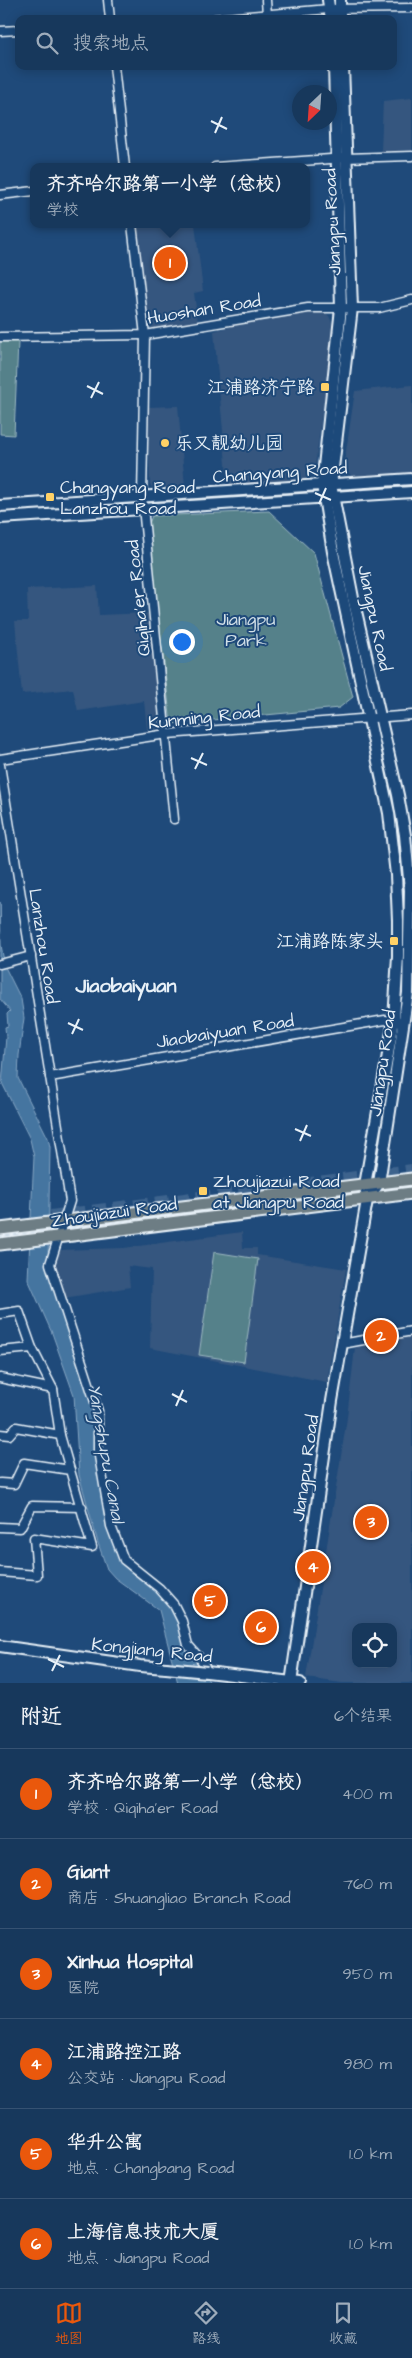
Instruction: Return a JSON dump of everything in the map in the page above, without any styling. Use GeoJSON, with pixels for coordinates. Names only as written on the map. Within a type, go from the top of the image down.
{"type":"FeatureCollection","features":[{"type":"Feature","properties":{"kind":"main road","name":"Jiangpu Road"},"geometry":{"type":"LineString","coordinates":[[327,485],[352,308],[334,70]]}},
{"type":"Feature","properties":{"kind":"main road","name":"Jiangpu Road"},"geometry":{"type":"LineString","coordinates":[[294,1683],[342,1344],[367,1200],[365,1185],[394,1020],[398,956],[397,892],[389,813],[368,717],[327,485],[341,308],[343,70]]}},
{"type":"Feature","properties":{"kind":"main road","name":"Changyang Road"},"geometry":{"type":"LineString","coordinates":[[0,506],[412,479]]}},
{"type":"Feature","properties":{"kind":"main road","name":"Changyang Road"},"geometry":{"type":"LineString","coordinates":[[0,518],[412,492]]}},
{"type":"Feature","properties":{"kind":"main road","name":"Jiangpu Road"},"geometry":{"type":"LineString","coordinates":[[328,498],[398,795],[405,835],[411,890],[410,963],[405,1022],[379,1183],[367,1200]]}},
{"type":"Feature","properties":{"kind":"main road","name":"Zhoujiazui Road"},"geometry":{"type":"LineString","coordinates":[[0,1229],[412,1179]]}},
{"type":"Feature","properties":{"kind":"main road","name":"Zhoujiazui Road"},"geometry":{"type":"LineString","coordinates":[[0,1244],[261,1210],[367,1200],[412,1193]]}},
{"type":"Feature","properties":{"kind":"main road","name":"Kongjiang Road"},"geometry":{"type":"LineString","coordinates":[[0,1646],[140,1666],[294,1683]]}},
{"type":"Feature","properties":{"kind":"street"},"geometry":{"type":"LineString","coordinates":[[108,0],[110,15]]}},
{"type":"Feature","properties":{"kind":"street"},"geometry":{"type":"LineString","coordinates":[[266,0],[267,15],[329,9],[412,8]]}},
{"type":"Feature","properties":{"kind":"street"},"geometry":{"type":"LineString","coordinates":[[0,31],[15,30]]}},
{"type":"Feature","properties":{"kind":"street"},"geometry":{"type":"LineString","coordinates":[[114,70],[125,163]]}},
{"type":"Feature","properties":{"kind":"street"},"geometry":{"type":"LineString","coordinates":[[271,163],[341,158],[412,156]]}},
{"type":"Feature","properties":{"kind":"street"},"geometry":{"type":"LineString","coordinates":[[0,195],[30,191]]}},
{"type":"Feature","properties":{"kind":"street","name":"Qiqiha'er Road"},"geometry":{"type":"LineString","coordinates":[[132,228],[144,335],[142,497],[174,819]]}},
{"type":"Feature","properties":{"kind":"street","name":"Huoshan Road"},"geometry":{"type":"LineString","coordinates":[[0,337],[144,335],[308,308],[379,308],[412,300]]}},
{"type":"Feature","properties":{"kind":"street","name":"Kunming Road"},"geometry":{"type":"LineString","coordinates":[[0,759],[166,734],[412,715]]}},
{"type":"Feature","properties":{"kind":"street","name":"Lanzhou Road"},"geometry":{"type":"LineString","coordinates":[[0,765],[70,1202],[65,1221],[53,1238],[50,1264],[98,1411],[98,1450],[111,1526],[124,1560],[159,1588],[174,1605],[182,1621],[188,1645],[201,1659],[207,1672]]}},
{"type":"Feature","properties":{"kind":"street"},"geometry":{"type":"LineString","coordinates":[[397,892],[411,890]]}},
{"type":"Feature","properties":{"kind":"street"},"geometry":{"type":"LineString","coordinates":[[0,964],[31,956]]}},
{"type":"Feature","properties":{"kind":"street","name":"Jiaobaiyuan Road"},"geometry":{"type":"LineString","coordinates":[[50,1077],[385,1020],[405,1022]]}},
{"type":"Feature","properties":{"kind":"street"},"geometry":{"type":"LineString","coordinates":[[0,1314],[19,1311],[32,1348],[53,1389],[60,1435],[92,1547],[34,1538],[37,1575],[0,1572]]}},
{"type":"Feature","properties":{"kind":"street"},"geometry":{"type":"LineString","coordinates":[[342,1344],[412,1330]]}},
{"type":"Feature","properties":{"kind":"street"},"geometry":{"type":"LineString","coordinates":[[0,1351],[32,1348]]}},
{"type":"Feature","properties":{"kind":"street"},"geometry":{"type":"LineString","coordinates":[[0,1378],[53,1389]]}},
{"type":"Feature","properties":{"kind":"street"},"geometry":{"type":"LineString","coordinates":[[0,1434],[9,1435],[16,1427],[60,1435]]}},
{"type":"Feature","properties":{"kind":"street"},"geometry":{"type":"LineString","coordinates":[[0,1483],[14,1484],[24,1463],[70,1470]]}},
{"type":"Feature","properties":{"kind":"street"},"geometry":{"type":"LineString","coordinates":[[0,1527],[20,1528],[32,1506],[82,1507]]}},
{"type":"Feature","properties":{"kind":"shaded area"},"geometry":{"type":"Polygon","coordinates":[[[412,98],[412,150],[381,152],[383,101],[412,98]]]}},
{"type":"Feature","properties":{"kind":"shaded area"},"geometry":{"type":"Polygon","coordinates":[[[137,228],[195,228],[203,291],[194,293],[198,323],[160,328],[151,328],[149,325],[137,228]]]}},
{"type":"Feature","properties":{"kind":"shaded area"},"geometry":{"type":"Polygon","coordinates":[[[315,311],[324,312],[329,316],[334,327],[315,467],[304,481],[293,484],[228,486],[214,331],[247,322],[315,311]]]}},
{"type":"Feature","properties":{"kind":"shaded area"},"geometry":{"type":"Polygon","coordinates":[[[412,385],[412,474],[351,476],[344,465],[355,391],[412,385]]]}},
{"type":"Feature","properties":{"kind":"shaded area","name":"乐又靓幼儿园"},"geometry":{"type":"Polygon","coordinates":[[[178,406],[185,487],[153,489],[150,484],[148,407],[178,406]]]}},
{"type":"Feature","properties":{"kind":"shaded area"},"geometry":{"type":"Polygon","coordinates":[[[97,586],[99,615],[149,613],[164,728],[147,730],[144,701],[78,711],[73,689],[22,694],[15,621],[28,621],[27,589],[97,586]]]}},
{"type":"Feature","properties":{"kind":"shaded area"},"geometry":{"type":"Polygon","coordinates":[[[0,902],[1,945],[5,967],[21,999],[24,1018],[18,1078],[48,1138],[50,1147],[48,1260],[95,1411],[96,1463],[106,1516],[123,1562],[128,1570],[167,1602],[176,1617],[187,1647],[210,1683],[178,1683],[159,1610],[115,1578],[107,1569],[79,1475],[74,1395],[52,1333],[28,1279],[34,1157],[30,1139],[2,1083],[6,1037],[5,1027],[8,1026],[7,1014],[10,1011],[0,999],[0,902]]]}},
{"type":"Feature","properties":{"kind":"shaded area"},"geometry":{"type":"Polygon","coordinates":[[[242,1232],[243,1248],[257,1248],[257,1255],[346,1269],[327,1382],[150,1348],[152,1269],[128,1266],[130,1287],[64,1298],[53,1268],[60,1250],[124,1248],[242,1232]]]}},
{"type":"Feature","properties":{"kind":"shaded area"},"geometry":{"type":"Polygon","coordinates":[[[412,1336],[412,1683],[342,1683],[306,1678],[347,1418],[355,1348],[412,1336]]]}},
{"type":"Feature","properties":{"kind":"green space"},"geometry":{"type":"Polygon","coordinates":[[[0,342],[18,342],[14,435],[0,434],[0,342]]]}},
{"type":"Feature","properties":{"kind":"green space","name":"Jiangpu Park"},"geometry":{"type":"Polygon","coordinates":[[[269,511],[314,553],[353,697],[339,708],[171,724],[148,526],[152,516],[269,511]]]}},
{"type":"Feature","properties":{"kind":"green space"},"geometry":{"type":"Polygon","coordinates":[[[214,1252],[258,1259],[244,1362],[199,1355],[214,1252]]]}},
{"type":"Feature","properties":{"kind":"tunnel"},"geometry":{"type":"LineString","coordinates":[[51,1217],[412,1171]]}},
{"type":"Feature","properties":{"kind":"tunnel"},"geometry":{"type":"LineString","coordinates":[[318,1199],[412,1186]]}},
{"type":"Feature","properties":{"kind":"place","name":"齐齐哈尔路第一小学（总校）"},"geometry":{"type":"Point","coordinates":[170,263]}},
{"type":"Feature","properties":{"kind":"place","name":"江浦路济宁路"},"geometry":{"type":"Point","coordinates":[325,387]}},
{"type":"Feature","properties":{"kind":"place","name":"乐又靓幼儿园"},"geometry":{"type":"Point","coordinates":[165,443]}},
{"type":"Feature","properties":{"kind":"place","name":"Changyang Road Lanzhou Road"},"geometry":{"type":"Point","coordinates":[50,497]}},
{"type":"Feature","properties":{"kind":"place","name":"江浦路陈家头"},"geometry":{"type":"Point","coordinates":[394,941]}},
{"type":"Feature","properties":{"kind":"place","name":"Zhoujiazui Road at Jiangpu Road"},"geometry":{"type":"Point","coordinates":[203,1191]}},
{"type":"Feature","properties":{"kind":"place","name":"Giant"},"geometry":{"type":"Point","coordinates":[381,1336]}},
{"type":"Feature","properties":{"kind":"place","name":"Xinhua Hospital"},"geometry":{"type":"Point","coordinates":[371,1522]}},
{"type":"Feature","properties":{"kind":"place","name":"江浦路控江路"},"geometry":{"type":"Point","coordinates":[313,1567]}},
{"type":"Feature","properties":{"kind":"place","name":"华升公寓"},"geometry":{"type":"Point","coordinates":[210,1601]}},
{"type":"Feature","properties":{"kind":"place","name":"上海信息技术大厦"},"geometry":{"type":"Point","coordinates":[261,1627]}},
{"type":"Feature","properties":{"kind":"district","name":"Jiaobaiyuan"},"geometry":{"type":"Point","coordinates":[126,985]}},
{"type":"Feature","properties":{"kind":"water label","name":"Yangshupu Canal"},"geometry":{"type":"Point","coordinates":[107,1453]}}]}
